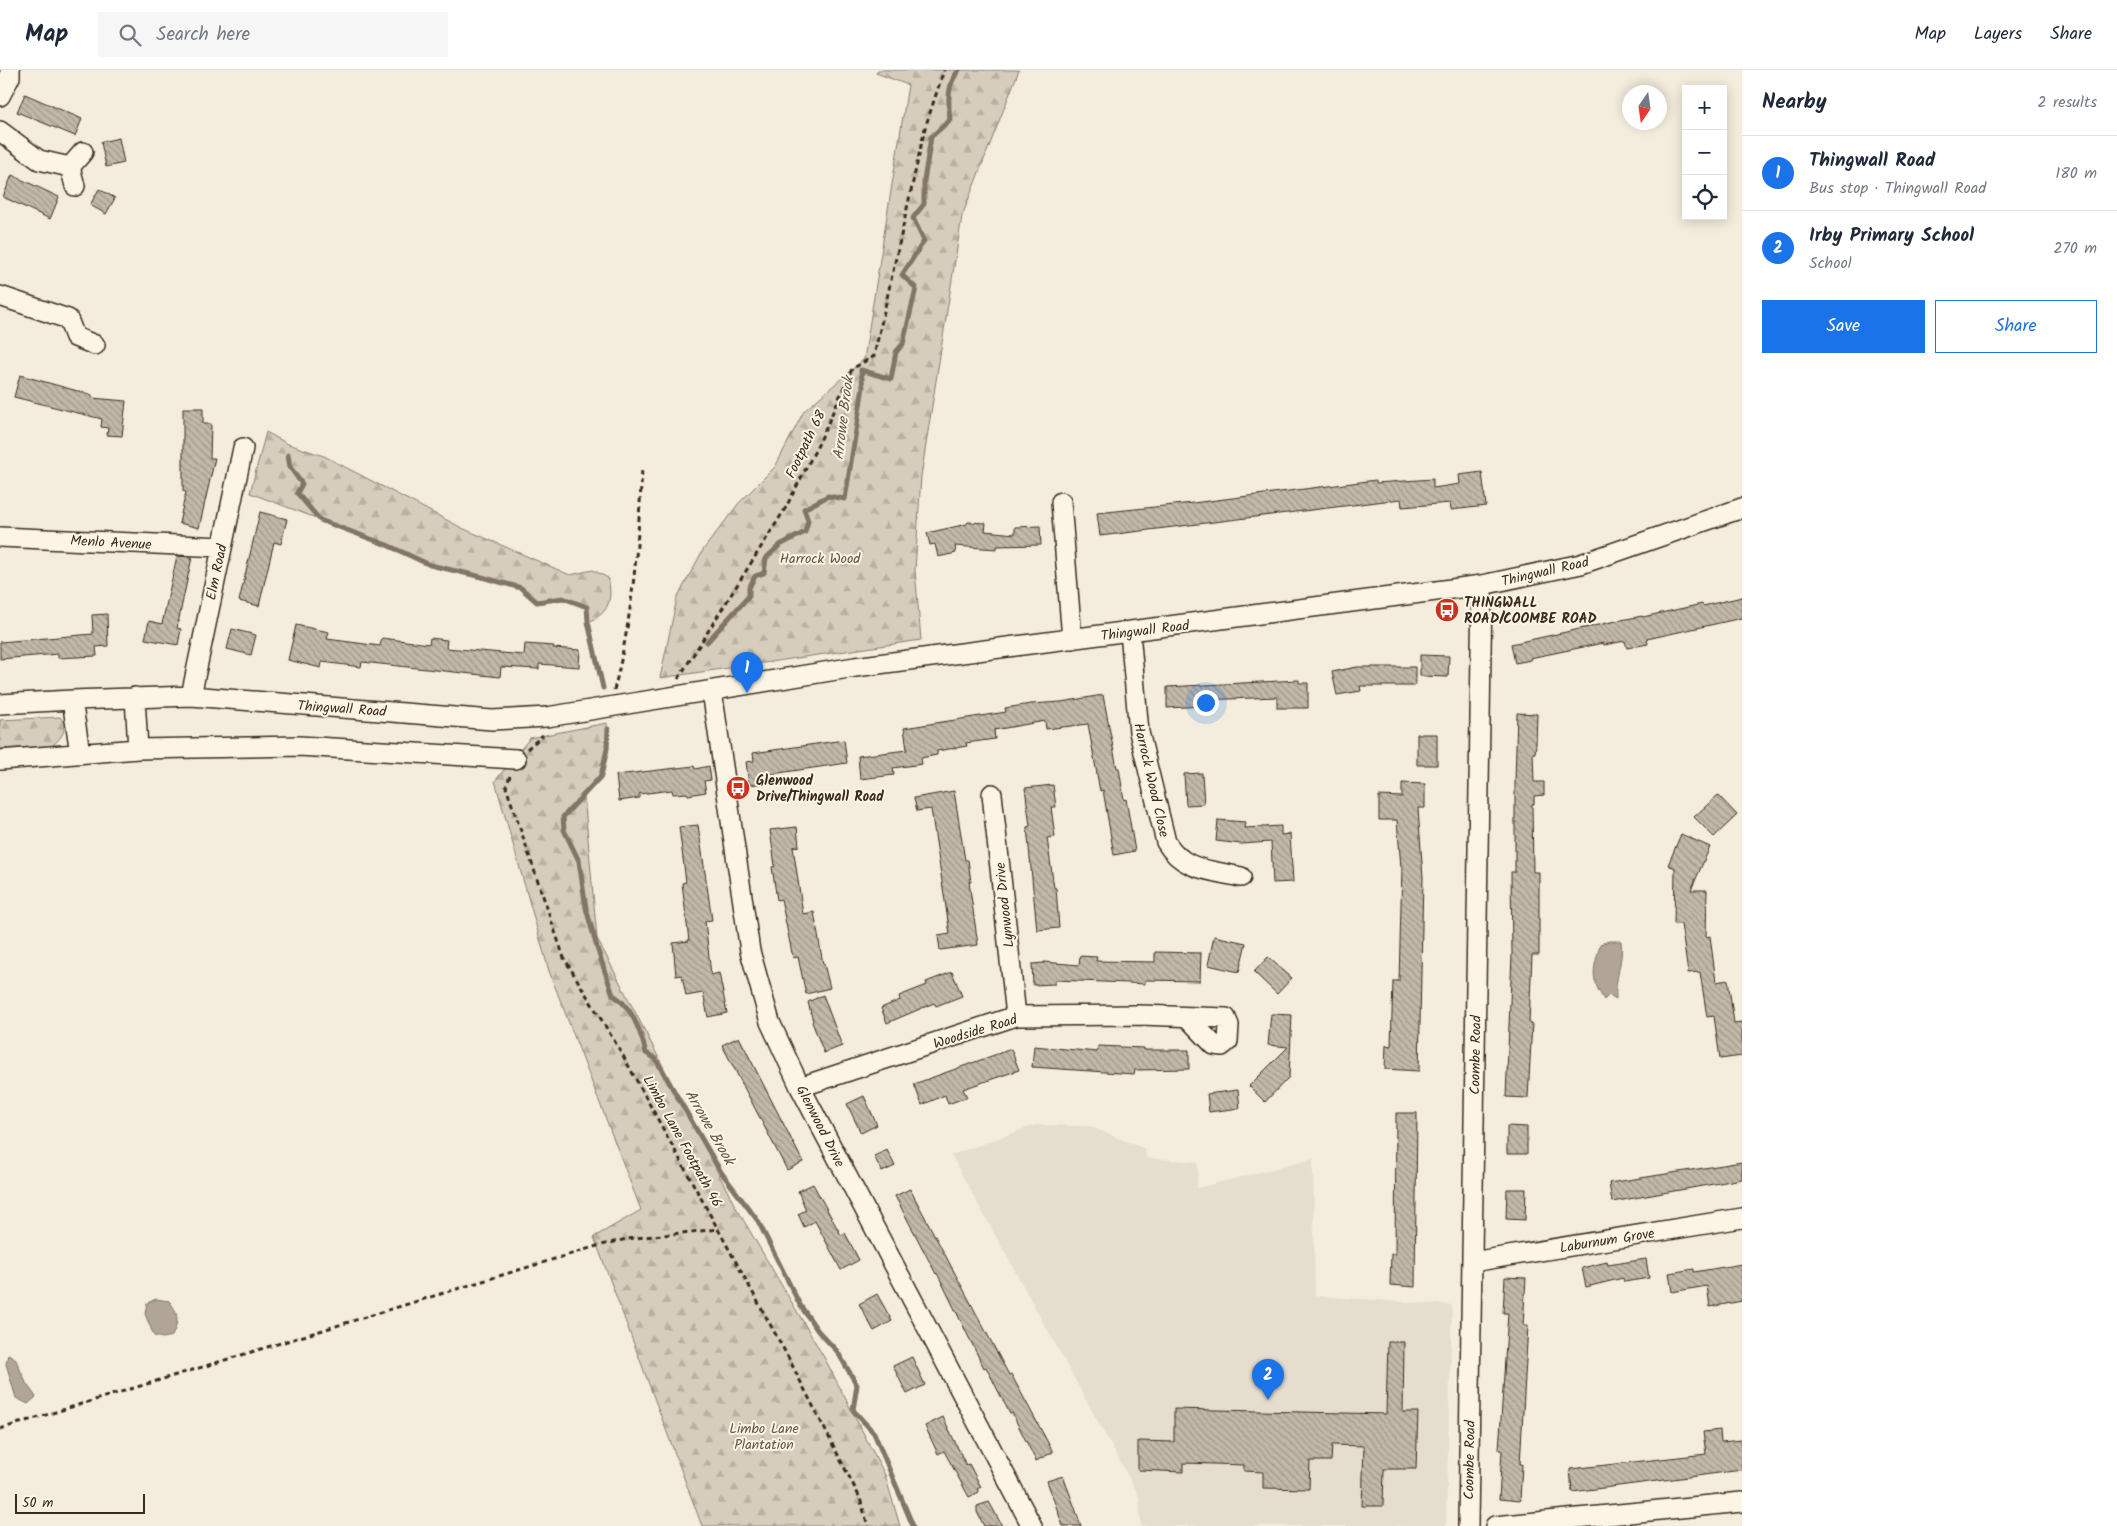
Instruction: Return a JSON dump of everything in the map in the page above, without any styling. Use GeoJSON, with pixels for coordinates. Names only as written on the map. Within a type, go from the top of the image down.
{"type":"FeatureCollection","features":[{"type":"Feature","properties":{"kind":"street"},"geometry":{"type":"LineString","coordinates":[[0,96],[10,77],[10,70]]}},
{"type":"Feature","properties":{"kind":"street"},"geometry":{"type":"LineString","coordinates":[[0,131],[39,160],[70,167]]}},
{"type":"Feature","properties":{"kind":"street"},"geometry":{"type":"LineString","coordinates":[[70,167],[84,152]]}},
{"type":"Feature","properties":{"kind":"street"},"geometry":{"type":"LineString","coordinates":[[70,167],[75,186]]}},
{"type":"Feature","properties":{"kind":"street"},"geometry":{"type":"LineString","coordinates":[[0,296],[68,319],[75,337],[95,345]]}},
{"type":"Feature","properties":{"kind":"street","name":"Elm Road"},"geometry":{"type":"LineString","coordinates":[[191,696],[243,448]]}},
{"type":"Feature","properties":{"kind":"street"},"geometry":{"type":"LineString","coordinates":[[1061,502],[1072,639]]}},
{"type":"Feature","properties":{"kind":"street","name":"Thingwall Road"},"geometry":{"type":"LineString","coordinates":[[0,704],[191,696],[492,720],[547,717],[855,667],[1482,585],[1581,564],[1742,508]]}},
{"type":"Feature","properties":{"kind":"street","name":"Menlo Avenue"},"geometry":{"type":"LineString","coordinates":[[0,537],[222,547]]}},
{"type":"Feature","properties":{"kind":"street","name":"Coombe Road"},"geometry":{"type":"LineString","coordinates":[[1468,1526],[1482,585]]}},
{"type":"Feature","properties":{"kind":"street","name":"Harrock Wood Close"},"geometry":{"type":"LineString","coordinates":[[1130,632],[1139,732],[1166,842],[1173,854],[1187,864],[1241,877]]}},
{"type":"Feature","properties":{"kind":"street","name":"Glenwood Drive"},"geometry":{"type":"LineString","coordinates":[[712,691],[750,951],[770,1022],[800,1087],[1032,1526]]}},
{"type":"Feature","properties":{"kind":"street"},"geometry":{"type":"LineString","coordinates":[[135,697],[138,749]]}},
{"type":"Feature","properties":{"kind":"street"},"geometry":{"type":"LineString","coordinates":[[72,700],[80,753]]}},
{"type":"Feature","properties":{"kind":"street"},"geometry":{"type":"LineString","coordinates":[[0,760],[138,749],[299,746],[516,759]]}},
{"type":"Feature","properties":{"kind":"street","name":"Lynwood Drive"},"geometry":{"type":"LineString","coordinates":[[992,794],[1016,1016]]}},
{"type":"Feature","properties":{"kind":"street","name":"Woodside Road"},"geometry":{"type":"LineString","coordinates":[[800,1087],[1016,1016],[1187,1016]]}},
{"type":"Feature","properties":{"kind":"street","name":"Laburnum Grove"},"geometry":{"type":"LineString","coordinates":[[1472,1262],[1742,1218]]}},
{"type":"Feature","properties":{"kind":"street"},"geometry":{"type":"LineString","coordinates":[[1494,1526],[1742,1502]]}},
{"type":"Feature","properties":{"kind":"path","name":"Footpath 68"},"geometry":{"type":"LineString","coordinates":[[670,698],[682,670],[785,509],[820,440],[852,369],[874,356],[925,128],[944,70]]}},
{"type":"Feature","properties":{"kind":"path"},"geometry":{"type":"LineString","coordinates":[[610,707],[623,655],[632,604],[642,468]]}},
{"type":"Feature","properties":{"kind":"path"},"geometry":{"type":"LineString","coordinates":[[516,759],[544,735],[547,717]]}},
{"type":"Feature","properties":{"kind":"path","name":"Limbo Lane Footpath 46"},"geometry":{"type":"LineString","coordinates":[[516,759],[506,787],[564,958],[620,1052],[788,1357],[860,1498],[868,1526]]}},
{"type":"Feature","properties":{"kind":"path"},"geometry":{"type":"LineString","coordinates":[[0,1429],[597,1246],[628,1239],[718,1229]]}},
{"type":"Feature","properties":{"kind":"shaded area"},"geometry":{"type":"Polygon","coordinates":[[[1609,941],[1621,941],[1622,948],[1616,984],[1616,999],[1609,995],[1604,1000],[1596,985],[1594,973],[1600,944],[1609,941]]]}},
{"type":"Feature","properties":{"kind":"shaded area"},"geometry":{"type":"Polygon","coordinates":[[[1035,1125],[1089,1126],[1145,1149],[1146,1158],[1198,1162],[1197,1188],[1313,1159],[1315,1296],[1452,1305],[1446,1526],[1141,1526],[1139,1496],[951,1155],[1035,1125]]]}},
{"type":"Feature","properties":{"kind":"shaded area"},"geometry":{"type":"Polygon","coordinates":[[[156,1299],[169,1301],[175,1310],[177,1322],[172,1336],[163,1338],[154,1336],[145,1314],[147,1303],[156,1299]]]}},
{"type":"Feature","properties":{"kind":"shaded area"},"geometry":{"type":"Polygon","coordinates":[[[8,1354],[15,1358],[26,1383],[36,1397],[28,1404],[16,1398],[6,1364],[8,1354]]]}},
{"type":"Feature","properties":{"kind":"green space","name":"Harrock Wood"},"geometry":{"type":"Polygon","coordinates":[[[878,70],[1019,70],[962,216],[921,476],[915,570],[921,640],[660,678],[677,598],[703,550],[739,503],[775,467],[804,411],[864,359],[908,85],[876,73],[878,70]]]}},
{"type":"Feature","properties":{"kind":"green space"},"geometry":{"type":"Polygon","coordinates":[[[266,432],[288,444],[324,456],[462,528],[570,575],[593,570],[608,578],[610,593],[608,605],[601,615],[588,622],[587,607],[563,598],[537,602],[521,588],[430,565],[387,545],[250,493],[266,432]]]}},
{"type":"Feature","properties":{"kind":"green space"},"geometry":{"type":"Polygon","coordinates":[[[60,717],[64,725],[63,733],[52,746],[0,749],[0,720],[60,717]]]}},
{"type":"Feature","properties":{"kind":"green space","name":"Limbo Lane Plantation"},"geometry":{"type":"Polygon","coordinates":[[[607,723],[607,749],[601,776],[584,795],[597,938],[734,1204],[825,1359],[885,1475],[900,1526],[702,1526],[594,1237],[641,1210],[549,971],[495,781],[530,738],[607,723]]]}},
{"type":"Feature","properties":{"kind":"building"},"geometry":{"type":"Polygon","coordinates":[[[25,94],[82,119],[75,136],[17,112],[25,94]]]}},
{"type":"Feature","properties":{"kind":"building"},"geometry":{"type":"Polygon","coordinates":[[[119,138],[124,163],[106,167],[101,142],[119,138]]]}},
{"type":"Feature","properties":{"kind":"building"},"geometry":{"type":"Polygon","coordinates":[[[12,175],[59,197],[50,219],[3,197],[12,175]]]}},
{"type":"Feature","properties":{"kind":"building"},"geometry":{"type":"Polygon","coordinates":[[[99,189],[115,198],[106,214],[90,205],[99,189]]]}},
{"type":"Feature","properties":{"kind":"building"},"geometry":{"type":"Polygon","coordinates":[[[20,375],[92,395],[92,398],[126,401],[122,436],[107,435],[108,428],[101,427],[102,419],[14,397],[20,375]]]}},
{"type":"Feature","properties":{"kind":"building"},"geometry":{"type":"Polygon","coordinates":[[[183,408],[203,408],[203,424],[211,424],[210,458],[215,458],[199,528],[179,523],[186,492],[183,491],[183,408]]]}},
{"type":"Feature","properties":{"kind":"building"},"geometry":{"type":"Polygon","coordinates":[[[1482,472],[1486,506],[1451,510],[1450,503],[1402,507],[1401,499],[1100,536],[1097,513],[1376,480],[1376,483],[1433,479],[1433,488],[1460,484],[1459,475],[1482,472]]]}},
{"type":"Feature","properties":{"kind":"building"},"geometry":{"type":"Polygon","coordinates":[[[260,512],[287,519],[281,544],[274,542],[259,606],[239,601],[260,512]]]}},
{"type":"Feature","properties":{"kind":"building"},"geometry":{"type":"Polygon","coordinates":[[[968,522],[986,523],[985,531],[1015,534],[1015,527],[1040,526],[1041,545],[997,546],[997,549],[955,546],[956,553],[938,557],[935,544],[930,545],[927,533],[967,524],[968,522]]]}},
{"type":"Feature","properties":{"kind":"building"},"geometry":{"type":"Polygon","coordinates":[[[177,556],[192,557],[177,628],[181,629],[178,645],[145,639],[149,621],[162,624],[177,556]]]}},
{"type":"Feature","properties":{"kind":"building"},"geometry":{"type":"Polygon","coordinates":[[[1742,597],[1742,618],[1647,639],[1648,644],[1627,648],[1625,641],[1604,645],[1603,643],[1530,658],[1531,660],[1515,663],[1511,644],[1621,620],[1702,604],[1703,606],[1742,597]]]}},
{"type":"Feature","properties":{"kind":"building"},"geometry":{"type":"Polygon","coordinates":[[[107,614],[108,646],[96,647],[97,656],[58,658],[58,654],[0,659],[0,642],[93,634],[92,615],[107,614]]]}},
{"type":"Feature","properties":{"kind":"building"},"geometry":{"type":"Polygon","coordinates":[[[296,625],[329,632],[327,639],[380,646],[382,638],[429,644],[430,638],[447,640],[446,648],[524,655],[525,644],[554,646],[553,648],[580,650],[579,667],[539,664],[539,669],[501,667],[500,677],[362,662],[361,667],[322,662],[321,668],[288,660],[296,625]]]}},
{"type":"Feature","properties":{"kind":"building"},"geometry":{"type":"Polygon","coordinates":[[[232,629],[256,635],[251,655],[227,649],[232,629]]]}},
{"type":"Feature","properties":{"kind":"building"},"geometry":{"type":"Polygon","coordinates":[[[1420,655],[1449,656],[1448,677],[1420,676],[1420,655]]]}},
{"type":"Feature","properties":{"kind":"building"},"geometry":{"type":"Polygon","coordinates":[[[1357,667],[1415,667],[1415,686],[1360,686],[1361,691],[1337,695],[1332,672],[1357,667]]]}},
{"type":"Feature","properties":{"kind":"building"},"geometry":{"type":"Polygon","coordinates":[[[1299,680],[1299,683],[1308,683],[1308,708],[1277,708],[1277,697],[1204,700],[1204,706],[1167,708],[1167,687],[1299,680]]]}},
{"type":"Feature","properties":{"kind":"building"},"geometry":{"type":"Polygon","coordinates":[[[1103,695],[1124,800],[1126,799],[1135,851],[1114,855],[1103,790],[1100,791],[1088,724],[1046,729],[1045,721],[994,730],[995,739],[966,743],[967,746],[937,751],[937,755],[921,758],[922,764],[893,768],[894,775],[860,779],[858,756],[907,750],[904,728],[1006,712],[1005,708],[1103,695]]]}},
{"type":"Feature","properties":{"kind":"building"},"geometry":{"type":"Polygon","coordinates":[[[1517,713],[1537,714],[1536,744],[1535,753],[1533,753],[1534,782],[1544,782],[1544,795],[1534,796],[1534,804],[1532,804],[1533,872],[1539,872],[1539,955],[1532,955],[1529,1023],[1532,1023],[1528,1098],[1506,1097],[1512,955],[1511,872],[1515,872],[1517,713]]]}},
{"type":"Feature","properties":{"kind":"building"},"geometry":{"type":"Polygon","coordinates":[[[1417,734],[1437,734],[1437,765],[1417,765],[1417,734]]]}},
{"type":"Feature","properties":{"kind":"building"},"geometry":{"type":"Polygon","coordinates":[[[844,740],[847,763],[765,775],[766,783],[749,785],[746,762],[754,761],[753,753],[844,740]]]}},
{"type":"Feature","properties":{"kind":"building"},"geometry":{"type":"Polygon","coordinates":[[[694,766],[695,769],[709,766],[711,780],[704,781],[706,792],[688,795],[687,793],[673,794],[672,790],[639,794],[639,798],[619,801],[616,775],[694,766]]]}},
{"type":"Feature","properties":{"kind":"building"},"geometry":{"type":"Polygon","coordinates":[[[1202,773],[1204,804],[1186,805],[1184,774],[1202,773]]]}},
{"type":"Feature","properties":{"kind":"building"},"geometry":{"type":"Polygon","coordinates":[[[1402,783],[1425,784],[1425,808],[1418,808],[1423,877],[1419,1071],[1385,1069],[1386,1045],[1391,1046],[1393,981],[1399,981],[1402,867],[1397,820],[1379,820],[1379,796],[1402,797],[1402,783]]]}},
{"type":"Feature","properties":{"kind":"building"},"geometry":{"type":"Polygon","coordinates":[[[1053,785],[1056,807],[1051,807],[1055,837],[1047,838],[1054,888],[1056,888],[1059,928],[1037,930],[1027,827],[1030,826],[1025,788],[1053,785]]]}},
{"type":"Feature","properties":{"kind":"building"},"geometry":{"type":"Polygon","coordinates":[[[954,791],[965,860],[968,860],[971,882],[969,882],[978,945],[940,950],[938,936],[950,934],[931,809],[917,811],[914,798],[954,791]]]}},
{"type":"Feature","properties":{"kind":"building"},"geometry":{"type":"Polygon","coordinates":[[[1718,795],[1737,815],[1714,837],[1694,817],[1718,795]]]}},
{"type":"Feature","properties":{"kind":"building"},"geometry":{"type":"Polygon","coordinates":[[[1218,820],[1246,822],[1245,828],[1281,826],[1281,835],[1290,834],[1293,882],[1273,883],[1271,842],[1241,844],[1216,841],[1218,820]]]}},
{"type":"Feature","properties":{"kind":"building"},"geometry":{"type":"Polygon","coordinates":[[[698,825],[712,920],[705,921],[711,975],[719,973],[727,1013],[708,1017],[703,993],[686,996],[682,975],[676,976],[673,943],[689,941],[682,883],[686,882],[679,827],[698,825]]]}},
{"type":"Feature","properties":{"kind":"building"},"geometry":{"type":"Polygon","coordinates":[[[797,827],[799,846],[793,847],[803,914],[814,912],[823,964],[830,988],[806,994],[798,957],[793,958],[781,899],[777,900],[772,867],[775,866],[770,830],[797,827]]]}},
{"type":"Feature","properties":{"kind":"building"},"geometry":{"type":"Polygon","coordinates":[[[1681,834],[1710,847],[1691,890],[1707,890],[1706,937],[1710,936],[1716,982],[1728,980],[1734,1023],[1742,1022],[1742,1056],[1720,1059],[1714,1016],[1707,1017],[1700,972],[1688,973],[1681,924],[1674,924],[1675,868],[1668,865],[1681,834]]]}},
{"type":"Feature","properties":{"kind":"building"},"geometry":{"type":"Polygon","coordinates":[[[1214,936],[1246,943],[1239,972],[1208,965],[1214,936]]]}},
{"type":"Feature","properties":{"kind":"building"},"geometry":{"type":"Polygon","coordinates":[[[1155,952],[1201,953],[1200,981],[1145,980],[1145,984],[1055,980],[1055,984],[1033,985],[1032,964],[1044,962],[1079,965],[1080,956],[1097,957],[1096,961],[1155,962],[1155,952]]]}},
{"type":"Feature","properties":{"kind":"building"},"geometry":{"type":"Polygon","coordinates":[[[1268,957],[1292,978],[1277,994],[1254,972],[1268,957]]]}},
{"type":"Feature","properties":{"kind":"building"},"geometry":{"type":"Polygon","coordinates":[[[952,972],[962,996],[936,1006],[934,1003],[887,1023],[881,1008],[900,1000],[899,996],[927,985],[926,982],[952,972]]]}},
{"type":"Feature","properties":{"kind":"building"},"geometry":{"type":"Polygon","coordinates":[[[823,995],[842,1046],[824,1053],[812,1022],[808,1002],[823,995]]]}},
{"type":"Feature","properties":{"kind":"building"},"geometry":{"type":"Polygon","coordinates":[[[1271,1014],[1292,1015],[1289,1077],[1265,1102],[1249,1086],[1288,1047],[1268,1045],[1271,1014]]]}},
{"type":"Feature","properties":{"kind":"building"},"geometry":{"type":"Polygon","coordinates":[[[739,1037],[803,1162],[787,1170],[722,1045],[739,1037]]]}},
{"type":"Feature","properties":{"kind":"building"},"geometry":{"type":"Polygon","coordinates":[[[1034,1046],[1097,1052],[1098,1046],[1144,1048],[1144,1050],[1189,1050],[1189,1069],[1135,1070],[1134,1074],[1032,1067],[1034,1046]]]}},
{"type":"Feature","properties":{"kind":"building"},"geometry":{"type":"Polygon","coordinates":[[[1011,1049],[1019,1070],[963,1089],[967,1097],[948,1104],[945,1095],[922,1105],[914,1084],[1011,1049]]]}},
{"type":"Feature","properties":{"kind":"building"},"geometry":{"type":"Polygon","coordinates":[[[1238,1090],[1240,1108],[1209,1112],[1207,1094],[1238,1090]]]}},
{"type":"Feature","properties":{"kind":"building"},"geometry":{"type":"Polygon","coordinates":[[[864,1096],[877,1125],[861,1133],[847,1104],[864,1096]]]}},
{"type":"Feature","properties":{"kind":"building"},"geometry":{"type":"Polygon","coordinates":[[[1396,1113],[1417,1113],[1415,1287],[1390,1285],[1391,1254],[1395,1254],[1396,1113]]]}},
{"type":"Feature","properties":{"kind":"building"},"geometry":{"type":"Polygon","coordinates":[[[1507,1126],[1527,1127],[1527,1154],[1507,1154],[1507,1126]]]}},
{"type":"Feature","properties":{"kind":"building"},"geometry":{"type":"Polygon","coordinates":[[[887,1150],[895,1166],[882,1172],[874,1156],[887,1150]]]}},
{"type":"Feature","properties":{"kind":"building"},"geometry":{"type":"Polygon","coordinates":[[[1742,1162],[1742,1179],[1612,1202],[1609,1183],[1742,1162]]]}},
{"type":"Feature","properties":{"kind":"building"},"geometry":{"type":"Polygon","coordinates":[[[813,1184],[841,1235],[845,1233],[859,1260],[841,1270],[815,1221],[804,1227],[798,1214],[806,1210],[798,1191],[813,1184]]]}},
{"type":"Feature","properties":{"kind":"building"},"geometry":{"type":"Polygon","coordinates":[[[910,1189],[1009,1375],[1011,1374],[1053,1452],[1036,1461],[1012,1413],[1010,1414],[986,1367],[984,1368],[937,1273],[895,1196],[910,1189]]]}},
{"type":"Feature","properties":{"kind":"building"},"geometry":{"type":"Polygon","coordinates":[[[1507,1189],[1526,1189],[1525,1220],[1506,1219],[1507,1189]]]}},
{"type":"Feature","properties":{"kind":"building"},"geometry":{"type":"Polygon","coordinates":[[[1646,1259],[1649,1278],[1624,1282],[1623,1278],[1586,1287],[1582,1268],[1607,1262],[1608,1265],[1646,1259]]]}},
{"type":"Feature","properties":{"kind":"building"},"geometry":{"type":"Polygon","coordinates":[[[1742,1264],[1742,1301],[1710,1307],[1707,1286],[1672,1292],[1669,1273],[1694,1269],[1694,1272],[1742,1264]]]}},
{"type":"Feature","properties":{"kind":"building"},"geometry":{"type":"Polygon","coordinates":[[[1505,1277],[1526,1278],[1523,1325],[1528,1325],[1520,1464],[1522,1464],[1520,1501],[1499,1499],[1502,1450],[1499,1450],[1508,1313],[1503,1313],[1505,1277]]]}},
{"type":"Feature","properties":{"kind":"building"},"geometry":{"type":"Polygon","coordinates":[[[877,1294],[892,1321],[874,1331],[859,1304],[877,1294]]]}},
{"type":"Feature","properties":{"kind":"building"},"geometry":{"type":"Polygon","coordinates":[[[1388,1342],[1404,1342],[1403,1412],[1418,1412],[1416,1469],[1384,1469],[1383,1506],[1362,1506],[1364,1446],[1332,1445],[1331,1461],[1310,1461],[1309,1489],[1263,1488],[1263,1472],[1244,1471],[1244,1465],[1183,1463],[1183,1472],[1138,1470],[1138,1441],[1174,1442],[1174,1409],[1386,1414],[1388,1342]]]}},
{"type":"Feature","properties":{"kind":"building"},"geometry":{"type":"Polygon","coordinates":[[[912,1357],[925,1385],[907,1394],[893,1366],[912,1357]]]}},
{"type":"Feature","properties":{"kind":"building"},"geometry":{"type":"Polygon","coordinates":[[[943,1417],[966,1465],[969,1464],[981,1487],[977,1489],[979,1492],[969,1497],[944,1451],[938,1454],[925,1426],[943,1417]]]}},
{"type":"Feature","properties":{"kind":"building"},"geometry":{"type":"Polygon","coordinates":[[[1720,1430],[1721,1442],[1742,1440],[1742,1470],[1572,1492],[1570,1469],[1706,1454],[1703,1432],[1720,1430]]]}},
{"type":"Feature","properties":{"kind":"building"},"geometry":{"type":"Polygon","coordinates":[[[1063,1476],[1081,1526],[1063,1526],[1047,1481],[1063,1476]]]}},
{"type":"Feature","properties":{"kind":"building"},"geometry":{"type":"Polygon","coordinates":[[[989,1502],[1002,1526],[984,1526],[977,1512],[977,1506],[989,1502]]]}},
{"type":"Feature","properties":{"kind":"waterway","name":"Arrowe Brook"},"geometry":{"type":"LineString","coordinates":[[707,642],[749,596],[749,588],[755,576],[764,573],[766,558],[780,545],[805,532],[808,521],[804,509],[828,496],[845,499],[863,387],[861,370],[891,379],[896,352],[903,344],[916,288],[902,275],[924,241],[913,218],[924,204],[924,181],[931,137],[950,120],[950,87],[959,70]]}},
{"type":"Feature","properties":{"kind":"waterway"},"geometry":{"type":"LineString","coordinates":[[288,455],[290,467],[302,484],[297,493],[320,520],[387,545],[430,565],[521,588],[537,602],[563,598],[587,607],[588,622],[603,688]]}},
{"type":"Feature","properties":{"kind":"waterway","name":"Arrowe Brook"},"geometry":{"type":"LineString","coordinates":[[608,729],[607,749],[601,776],[563,817],[564,830],[579,861],[586,908],[613,995],[620,1000],[635,1020],[646,1053],[655,1058],[721,1172],[758,1221],[800,1305],[818,1331],[837,1351],[857,1385],[853,1410],[874,1433],[913,1526]]}},
{"type":"Feature","properties":{"kind":"place","name":"THINGWALL ROAD/COOMBE ROAD"},"geometry":{"type":"Point","coordinates":[1447,610]}},
{"type":"Feature","properties":{"kind":"place","name":"Thingwall Road"},"geometry":{"type":"Point","coordinates":[747,693]}},
{"type":"Feature","properties":{"kind":"place","name":"Glenwood Drive/Thingwall Road"},"geometry":{"type":"Point","coordinates":[738,788]}},
{"type":"Feature","properties":{"kind":"place","name":"Irby Primary School"},"geometry":{"type":"Point","coordinates":[1268,1400]}}]}
